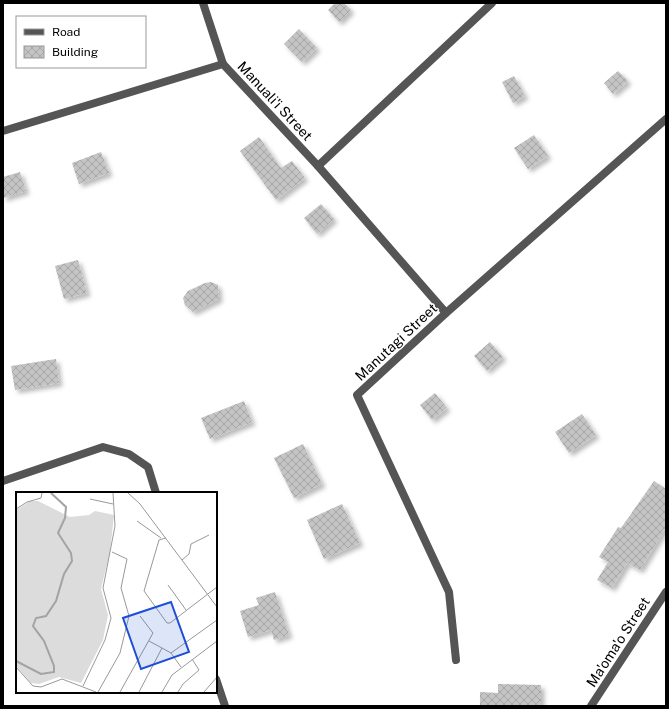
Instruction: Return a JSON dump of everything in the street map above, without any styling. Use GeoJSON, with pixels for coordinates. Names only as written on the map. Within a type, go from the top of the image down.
{"type":"FeatureCollection","features":[{"type":"Feature","properties":{"kind":"street"},"geometry":{"type":"LineString","coordinates":[[203,3],[223,64]]}},
{"type":"Feature","properties":{"kind":"street"},"geometry":{"type":"LineString","coordinates":[[318,166],[492,3]]}},
{"type":"Feature","properties":{"kind":"street","name":"Manuali'i Street"},"geometry":{"type":"LineString","coordinates":[[3,131],[223,64],[318,166],[446,313]]}},
{"type":"Feature","properties":{"kind":"street","name":"Manutagi Street"},"geometry":{"type":"LineString","coordinates":[[456,660],[449,592],[357,395],[446,313],[666,118]]}},
{"type":"Feature","properties":{"kind":"street"},"geometry":{"type":"LineString","coordinates":[[3,482],[103,447],[129,454],[148,466],[156,492]]}},
{"type":"Feature","properties":{"kind":"street","name":"Ma'oma'o Street"},"geometry":{"type":"LineString","coordinates":[[591,706],[666,592]]}},
{"type":"Feature","properties":{"kind":"street"},"geometry":{"type":"LineString","coordinates":[[217,682],[225,706]]}},
{"type":"Feature","properties":{"kind":"building"},"geometry":{"type":"Polygon","coordinates":[[[335,3],[344,3],[351,10],[339,22],[328,10],[335,3]]]}},
{"type":"Feature","properties":{"kind":"building"},"geometry":{"type":"Polygon","coordinates":[[[299,29],[317,48],[302,62],[284,44],[299,29]]]}},
{"type":"Feature","properties":{"kind":"building"},"geometry":{"type":"Polygon","coordinates":[[[618,71],[628,81],[613,94],[604,83],[618,71]]]}},
{"type":"Feature","properties":{"kind":"building"},"geometry":{"type":"Polygon","coordinates":[[[514,76],[525,96],[513,103],[502,82],[514,76]]]}},
{"type":"Feature","properties":{"kind":"building"},"geometry":{"type":"Polygon","coordinates":[[[534,135],[548,156],[528,169],[514,148],[534,135]]]}},
{"type":"Feature","properties":{"kind":"building"},"geometry":{"type":"Polygon","coordinates":[[[259,137],[281,168],[292,161],[305,178],[276,200],[240,151],[259,137]]]}},
{"type":"Feature","properties":{"kind":"building"},"geometry":{"type":"Polygon","coordinates":[[[101,152],[109,173],[79,184],[72,163],[101,152]]]}},
{"type":"Feature","properties":{"kind":"building"},"geometry":{"type":"Polygon","coordinates":[[[20,172],[26,191],[3,198],[3,177],[20,172]]]}},
{"type":"Feature","properties":{"kind":"building"},"geometry":{"type":"Polygon","coordinates":[[[321,204],[334,219],[317,234],[304,218],[321,204]]]}},
{"type":"Feature","properties":{"kind":"building"},"geometry":{"type":"Polygon","coordinates":[[[78,260],[87,293],[64,299],[55,266],[78,260]]]}},
{"type":"Feature","properties":{"kind":"building"},"geometry":{"type":"Polygon","coordinates":[[[211,282],[218,285],[219,299],[193,312],[185,305],[183,298],[188,291],[205,283],[211,282]]]}},
{"type":"Feature","properties":{"kind":"building"},"geometry":{"type":"Polygon","coordinates":[[[490,342],[503,357],[487,371],[474,356],[490,342]]]}},
{"type":"Feature","properties":{"kind":"building"},"geometry":{"type":"Polygon","coordinates":[[[56,359],[59,383],[15,390],[11,366],[56,359]]]}},
{"type":"Feature","properties":{"kind":"building"},"geometry":{"type":"Polygon","coordinates":[[[435,393],[447,408],[432,420],[420,405],[435,393]]]}},
{"type":"Feature","properties":{"kind":"building"},"geometry":{"type":"Polygon","coordinates":[[[244,401],[252,422],[210,439],[201,418],[244,401]]]}},
{"type":"Feature","properties":{"kind":"building"},"geometry":{"type":"Polygon","coordinates":[[[582,414],[596,435],[569,453],[555,432],[582,414]]]}},
{"type":"Feature","properties":{"kind":"building"},"geometry":{"type":"Polygon","coordinates":[[[303,444],[322,484],[294,498],[274,458],[303,444]]]}},
{"type":"Feature","properties":{"kind":"building"},"geometry":{"type":"Polygon","coordinates":[[[654,481],[666,489],[666,527],[640,570],[627,563],[612,588],[597,580],[608,562],[599,557],[618,527],[621,528],[654,481]]]}},
{"type":"Feature","properties":{"kind":"building"},"geometry":{"type":"Polygon","coordinates":[[[342,504],[360,543],[324,559],[307,520],[342,504]]]}},
{"type":"Feature","properties":{"kind":"building"},"geometry":{"type":"Polygon","coordinates":[[[275,592],[289,635],[274,640],[271,630],[248,637],[240,611],[259,605],[256,598],[275,592]]]}},
{"type":"Feature","properties":{"kind":"building"},"geometry":{"type":"Polygon","coordinates":[[[498,684],[541,685],[541,706],[480,706],[480,692],[498,693],[498,684]]]}}]}
